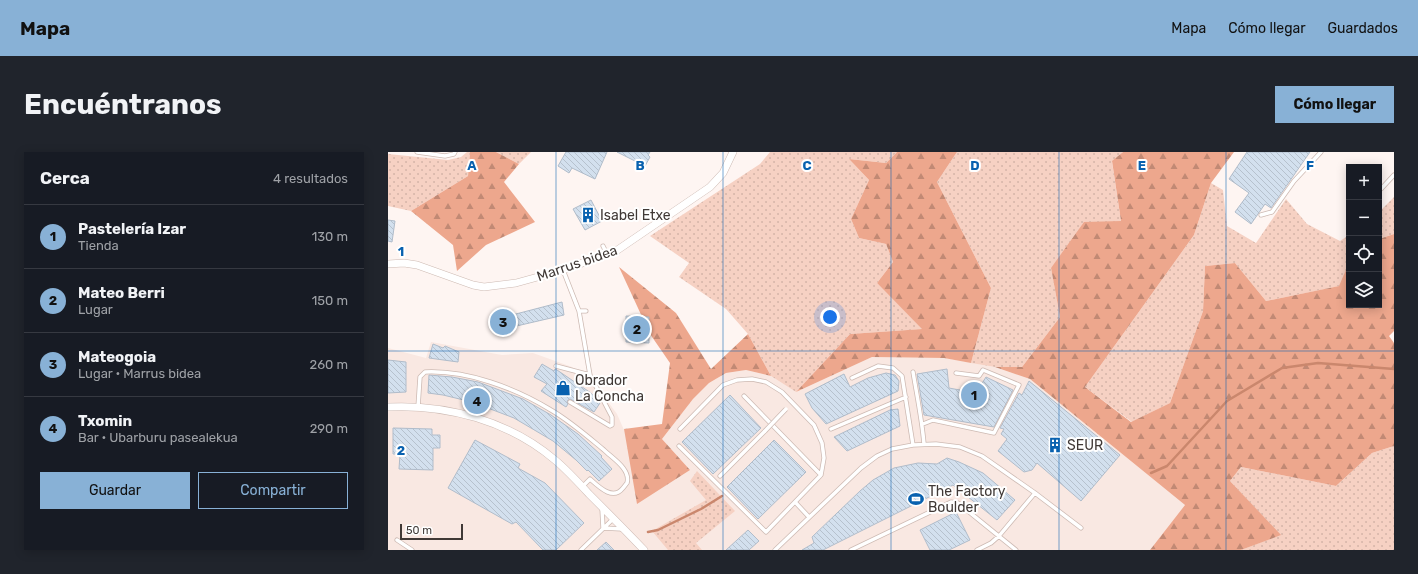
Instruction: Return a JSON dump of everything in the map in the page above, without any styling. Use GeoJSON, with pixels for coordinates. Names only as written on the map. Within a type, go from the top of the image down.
{"type":"FeatureCollection","features":[{"type":"Feature","properties":{"kind":"street","name":"Marrus bidea"},"geometry":{"type":"LineString","coordinates":[[388,264],[404,263],[417,265],[473,285],[484,287],[516,283],[563,270],[616,251],[628,244],[710,187],[723,173],[733,152]]}},
{"type":"Feature","properties":{"kind":"street"},"geometry":{"type":"LineString","coordinates":[[388,407],[457,412],[501,427],[542,450],[565,469],[644,550]]}},
{"type":"Feature","properties":{"kind":"lane"},"geometry":{"type":"LineString","coordinates":[[417,152],[445,156],[454,154],[455,152]]}},
{"type":"Feature","properties":{"kind":"lane"},"geometry":{"type":"LineString","coordinates":[[1261,215],[1272,212],[1294,181],[1321,152]]}},
{"type":"Feature","properties":{"kind":"lane"},"geometry":{"type":"LineString","coordinates":[[1382,188],[1394,175]]}},
{"type":"Feature","properties":{"kind":"lane"},"geometry":{"type":"LineString","coordinates":[[604,246],[607,254]]}},
{"type":"Feature","properties":{"kind":"lane"},"geometry":{"type":"LineString","coordinates":[[563,270],[579,311],[590,375],[612,417],[612,425],[610,426],[604,424],[570,402]]}},
{"type":"Feature","properties":{"kind":"lane"},"geometry":{"type":"LineString","coordinates":[[567,296],[573,295]]}},
{"type":"Feature","properties":{"kind":"lane"},"geometry":{"type":"LineString","coordinates":[[579,311],[586,312]]}},
{"type":"Feature","properties":{"kind":"lane"},"geometry":{"type":"LineString","coordinates":[[556,366],[590,375]]}},
{"type":"Feature","properties":{"kind":"lane"},"geometry":{"type":"LineString","coordinates":[[852,378],[878,366],[893,368],[902,376],[913,445]]}},
{"type":"Feature","properties":{"kind":"lane"},"geometry":{"type":"LineString","coordinates":[[923,424],[933,420],[994,433],[1019,385],[983,370],[978,376],[956,374]]}},
{"type":"Feature","properties":{"kind":"lane"},"geometry":{"type":"LineString","coordinates":[[418,408],[420,377],[425,372],[442,371],[487,381],[510,389],[551,410],[579,430],[621,465],[627,474],[627,484],[620,492],[613,494],[602,489],[590,479],[582,487]]}},
{"type":"Feature","properties":{"kind":"lane"},"geometry":{"type":"LineString","coordinates":[[913,372],[920,415],[923,424],[924,444]]}},
{"type":"Feature","properties":{"kind":"lane"},"geometry":{"type":"LineString","coordinates":[[679,446],[766,532],[821,475],[824,458],[822,443],[814,425],[782,392],[766,382],[737,380],[723,385],[680,430]]}},
{"type":"Feature","properties":{"kind":"lane"},"geometry":{"type":"LineString","coordinates":[[744,396],[821,475]]}},
{"type":"Feature","properties":{"kind":"lane"},"geometry":{"type":"LineString","coordinates":[[831,429],[906,397]]}},
{"type":"Feature","properties":{"kind":"lane"},"geometry":{"type":"LineString","coordinates":[[720,476],[792,403]]}},
{"type":"Feature","properties":{"kind":"lane"},"geometry":{"type":"LineString","coordinates":[[775,550],[861,468],[878,456],[892,449],[924,444],[960,447],[982,456],[1035,493],[1081,528]]}},
{"type":"Feature","properties":{"kind":"lane"},"geometry":{"type":"LineString","coordinates":[[977,550],[999,536],[1035,493]]}},
{"type":"Feature","properties":{"kind":"lane"},"geometry":{"type":"LineString","coordinates":[[795,502],[809,517]]}},
{"type":"Feature","properties":{"kind":"lane"},"geometry":{"type":"LineString","coordinates":[[851,550],[951,502],[958,503],[1016,550]]}},
{"type":"Feature","properties":{"kind":"lane"},"geometry":{"type":"LineString","coordinates":[[602,507],[603,528]]}},
{"type":"Feature","properties":{"kind":"lane"},"geometry":{"type":"LineString","coordinates":[[581,550],[613,518]]}},
{"type":"Feature","properties":{"kind":"lane"},"geometry":{"type":"LineString","coordinates":[[603,528],[624,529]]}},
{"type":"Feature","properties":{"kind":"lane"},"geometry":{"type":"LineString","coordinates":[[397,540],[412,550]]}},
{"type":"Feature","properties":{"kind":"shaded area"},"geometry":{"type":"Polygon","coordinates":[[[467,152],[470,152],[468,176],[411,211],[388,206],[388,154],[448,160],[461,157],[467,152]]]}},
{"type":"Feature","properties":{"kind":"shaded area"},"geometry":{"type":"Polygon","coordinates":[[[496,152],[531,152],[519,164],[496,152]]]}},
{"type":"Feature","properties":{"kind":"shaded area"},"geometry":{"type":"Polygon","coordinates":[[[770,152],[897,152],[886,163],[849,159],[869,180],[851,219],[859,238],[886,244],[893,262],[877,283],[923,329],[850,334],[796,392],[771,376],[748,334],[726,309],[679,277],[689,263],[650,236],[760,164],[770,152]]]}},
{"type":"Feature","properties":{"kind":"shaded area"},"geometry":{"type":"Polygon","coordinates":[[[957,152],[1123,152],[1112,162],[1121,221],[1051,268],[1060,317],[1022,367],[995,367],[971,363],[991,288],[937,182],[957,152]]]}},
{"type":"Feature","properties":{"kind":"shaded area"},"geometry":{"type":"Polygon","coordinates":[[[1211,183],[1223,190],[1227,226],[1256,243],[1286,199],[1307,224],[1340,241],[1346,237],[1346,271],[1340,286],[1266,301],[1235,263],[1205,266],[1203,311],[1170,403],[1132,422],[1085,387],[1194,235],[1211,183]]]}},
{"type":"Feature","properties":{"kind":"shaded area"},"geometry":{"type":"Polygon","coordinates":[[[1394,197],[1394,234],[1382,238],[1382,236],[1382,209],[1394,197]]]}},
{"type":"Feature","properties":{"kind":"shaded area"},"geometry":{"type":"Polygon","coordinates":[[[431,342],[502,355],[533,353],[572,367],[594,383],[617,414],[624,430],[690,470],[662,439],[693,399],[709,383],[726,373],[746,370],[771,376],[796,392],[872,357],[944,358],[995,367],[1030,379],[1185,505],[1150,550],[388,550],[388,348],[426,358],[431,342]]]}},
{"type":"Feature","properties":{"kind":"shaded area"},"geometry":{"type":"Polygon","coordinates":[[[1394,446],[1394,550],[1241,550],[1280,535],[1230,481],[1241,467],[1336,486],[1372,453],[1394,446]]]}},
{"type":"Feature","properties":{"kind":"shaded area"},"geometry":{"type":"Polygon","coordinates":[[[697,471],[735,511],[696,543],[702,550],[668,550],[652,531],[706,500],[690,481],[697,471]]]}},
{"type":"Feature","properties":{"kind":"green space"},"geometry":{"type":"Polygon","coordinates":[[[470,152],[496,152],[519,164],[504,182],[535,222],[486,245],[457,271],[453,245],[411,211],[468,176],[470,152]]]}},
{"type":"Feature","properties":{"kind":"green space"},"geometry":{"type":"Polygon","coordinates":[[[897,152],[957,152],[937,182],[991,288],[971,363],[944,358],[872,357],[796,392],[850,334],[922,329],[877,283],[893,262],[886,244],[859,238],[851,219],[869,180],[849,159],[886,163],[897,152]]]}},
{"type":"Feature","properties":{"kind":"green space"},"geometry":{"type":"Polygon","coordinates":[[[1123,152],[1234,152],[1211,183],[1194,235],[1085,387],[1131,422],[1170,403],[1203,311],[1205,266],[1235,263],[1266,301],[1339,286],[1346,270],[1346,308],[1382,308],[1382,238],[1394,234],[1394,331],[1389,336],[1394,343],[1394,446],[1372,453],[1336,486],[1241,467],[1230,481],[1281,535],[1241,550],[1150,550],[1185,505],[1030,379],[995,367],[1022,367],[1060,317],[1051,268],[1084,222],[1121,221],[1112,161],[1123,152]]]}},
{"type":"Feature","properties":{"kind":"green space"},"geometry":{"type":"Polygon","coordinates":[[[619,267],[676,313],[711,369],[748,334],[771,376],[746,370],[726,373],[709,383],[693,399],[662,439],[690,470],[637,504],[624,429],[662,424],[670,363],[650,334],[619,267]]]}},
{"type":"Feature","properties":{"kind":"building"},"geometry":{"type":"Polygon","coordinates":[[[566,152],[607,152],[595,179],[572,168],[569,173],[558,166],[566,152]]]}},
{"type":"Feature","properties":{"kind":"building"},"geometry":{"type":"Polygon","coordinates":[[[617,152],[650,152],[648,155],[650,157],[645,166],[617,152]]]}},
{"type":"Feature","properties":{"kind":"building"},"geometry":{"type":"Polygon","coordinates":[[[1247,152],[1310,152],[1271,208],[1265,204],[1251,224],[1235,212],[1249,193],[1229,179],[1247,152]]]}},
{"type":"Feature","properties":{"kind":"building","name":"Isabel Etxe"},"geometry":{"type":"Polygon","coordinates":[[[591,200],[602,221],[585,230],[573,209],[591,200]]]}},
{"type":"Feature","properties":{"kind":"building"},"geometry":{"type":"Polygon","coordinates":[[[388,220],[395,221],[392,242],[388,241],[388,220]]]}},
{"type":"Feature","properties":{"kind":"building"},"geometry":{"type":"Polygon","coordinates":[[[562,302],[564,315],[495,331],[492,318],[512,315],[562,302]]]}},
{"type":"Feature","properties":{"kind":"building"},"geometry":{"type":"Polygon","coordinates":[[[626,316],[649,317],[649,343],[626,342],[626,316]]]}},
{"type":"Feature","properties":{"kind":"building"},"geometry":{"type":"Polygon","coordinates":[[[433,344],[443,348],[445,346],[459,352],[458,362],[429,358],[433,344]]]}},
{"type":"Feature","properties":{"kind":"building"},"geometry":{"type":"Polygon","coordinates":[[[388,360],[406,362],[406,392],[388,393],[388,360]]]}},
{"type":"Feature","properties":{"kind":"building"},"geometry":{"type":"Polygon","coordinates":[[[542,364],[554,371],[555,369],[557,370],[591,393],[600,403],[594,412],[570,399],[567,401],[568,404],[566,407],[541,391],[547,384],[534,377],[542,364]]]}},
{"type":"Feature","properties":{"kind":"building"},"geometry":{"type":"Polygon","coordinates":[[[947,369],[949,388],[976,393],[986,377],[1013,390],[994,427],[924,415],[917,374],[947,369]]]}},
{"type":"Feature","properties":{"kind":"building"},"geometry":{"type":"Polygon","coordinates":[[[886,373],[895,375],[899,381],[898,391],[826,424],[812,408],[805,394],[844,374],[850,387],[868,378],[886,373]]]}},
{"type":"Feature","properties":{"kind":"building"},"geometry":{"type":"Polygon","coordinates":[[[429,375],[452,377],[478,382],[523,399],[551,415],[578,434],[602,456],[601,457],[612,469],[599,481],[553,441],[514,418],[472,402],[428,393],[429,375]]]}},
{"type":"Feature","properties":{"kind":"building","name":"SEUR"},"geometry":{"type":"Polygon","coordinates":[[[1029,381],[1120,455],[1081,501],[1037,463],[1032,470],[1024,472],[998,451],[1007,439],[1001,434],[1004,429],[1000,428],[1019,393],[1022,395],[1029,381]]]}},
{"type":"Feature","properties":{"kind":"building"},"geometry":{"type":"Polygon","coordinates":[[[730,395],[761,428],[713,474],[682,442],[730,395]]]}},
{"type":"Feature","properties":{"kind":"building"},"geometry":{"type":"Polygon","coordinates":[[[898,409],[900,426],[847,451],[834,437],[890,410],[898,409]]]}},
{"type":"Feature","properties":{"kind":"building"},"geometry":{"type":"Polygon","coordinates":[[[393,428],[432,429],[432,435],[440,435],[440,448],[433,448],[433,470],[399,469],[400,454],[393,454],[393,428]]]}},
{"type":"Feature","properties":{"kind":"building"},"geometry":{"type":"Polygon","coordinates":[[[475,440],[520,464],[518,468],[545,483],[584,523],[556,550],[543,550],[516,522],[512,524],[448,488],[475,440]]]}},
{"type":"Feature","properties":{"kind":"building"},"geometry":{"type":"Polygon","coordinates":[[[774,440],[806,472],[758,519],[727,487],[774,440]]]}},
{"type":"Feature","properties":{"kind":"building"},"geometry":{"type":"Polygon","coordinates":[[[947,458],[983,473],[1015,500],[997,520],[953,485],[823,550],[802,550],[814,543],[812,537],[873,480],[894,468],[918,463],[937,464],[947,458]]]}},
{"type":"Feature","properties":{"kind":"building"},"geometry":{"type":"Polygon","coordinates":[[[956,512],[970,540],[949,550],[930,550],[920,530],[956,512]]]}},
{"type":"Feature","properties":{"kind":"building"},"geometry":{"type":"Polygon","coordinates":[[[748,530],[759,541],[749,550],[726,550],[748,530]]]}},
{"type":"Feature","properties":{"kind":"building"},"geometry":{"type":"Polygon","coordinates":[[[606,542],[614,550],[597,550],[606,542]]]}},
{"type":"Feature","properties":{"kind":"waterway"},"geometry":{"type":"LineString","coordinates":[[1151,473],[1167,466],[1227,401],[1282,368],[1318,363],[1394,369]]}},
{"type":"Feature","properties":{"kind":"waterway"},"geometry":{"type":"LineString","coordinates":[[648,532],[658,530],[701,509],[722,496]]}},
{"type":"Feature","properties":{"kind":"place","name":"Isabel Etxe"},"geometry":{"type":"Point","coordinates":[588,215]}},
{"type":"Feature","properties":{"kind":"place","name":"Mateogoia"},"geometry":{"type":"Point","coordinates":[503,322]}},
{"type":"Feature","properties":{"kind":"place","name":"Mateo Berri"},"geometry":{"type":"Point","coordinates":[637,329]}},
{"type":"Feature","properties":{"kind":"place","name":"Obrador La Concha"},"geometry":{"type":"Point","coordinates":[563,388]}},
{"type":"Feature","properties":{"kind":"place","name":"Pastelería Izar"},"geometry":{"type":"Point","coordinates":[974,395]}},
{"type":"Feature","properties":{"kind":"place","name":"Txomin"},"geometry":{"type":"Point","coordinates":[477,401]}},
{"type":"Feature","properties":{"kind":"place","name":"SEUR"},"geometry":{"type":"Point","coordinates":[1055,445]}},
{"type":"Feature","properties":{"kind":"place","name":"The Factory Boulder"},"geometry":{"type":"Point","coordinates":[916,499]}}]}
